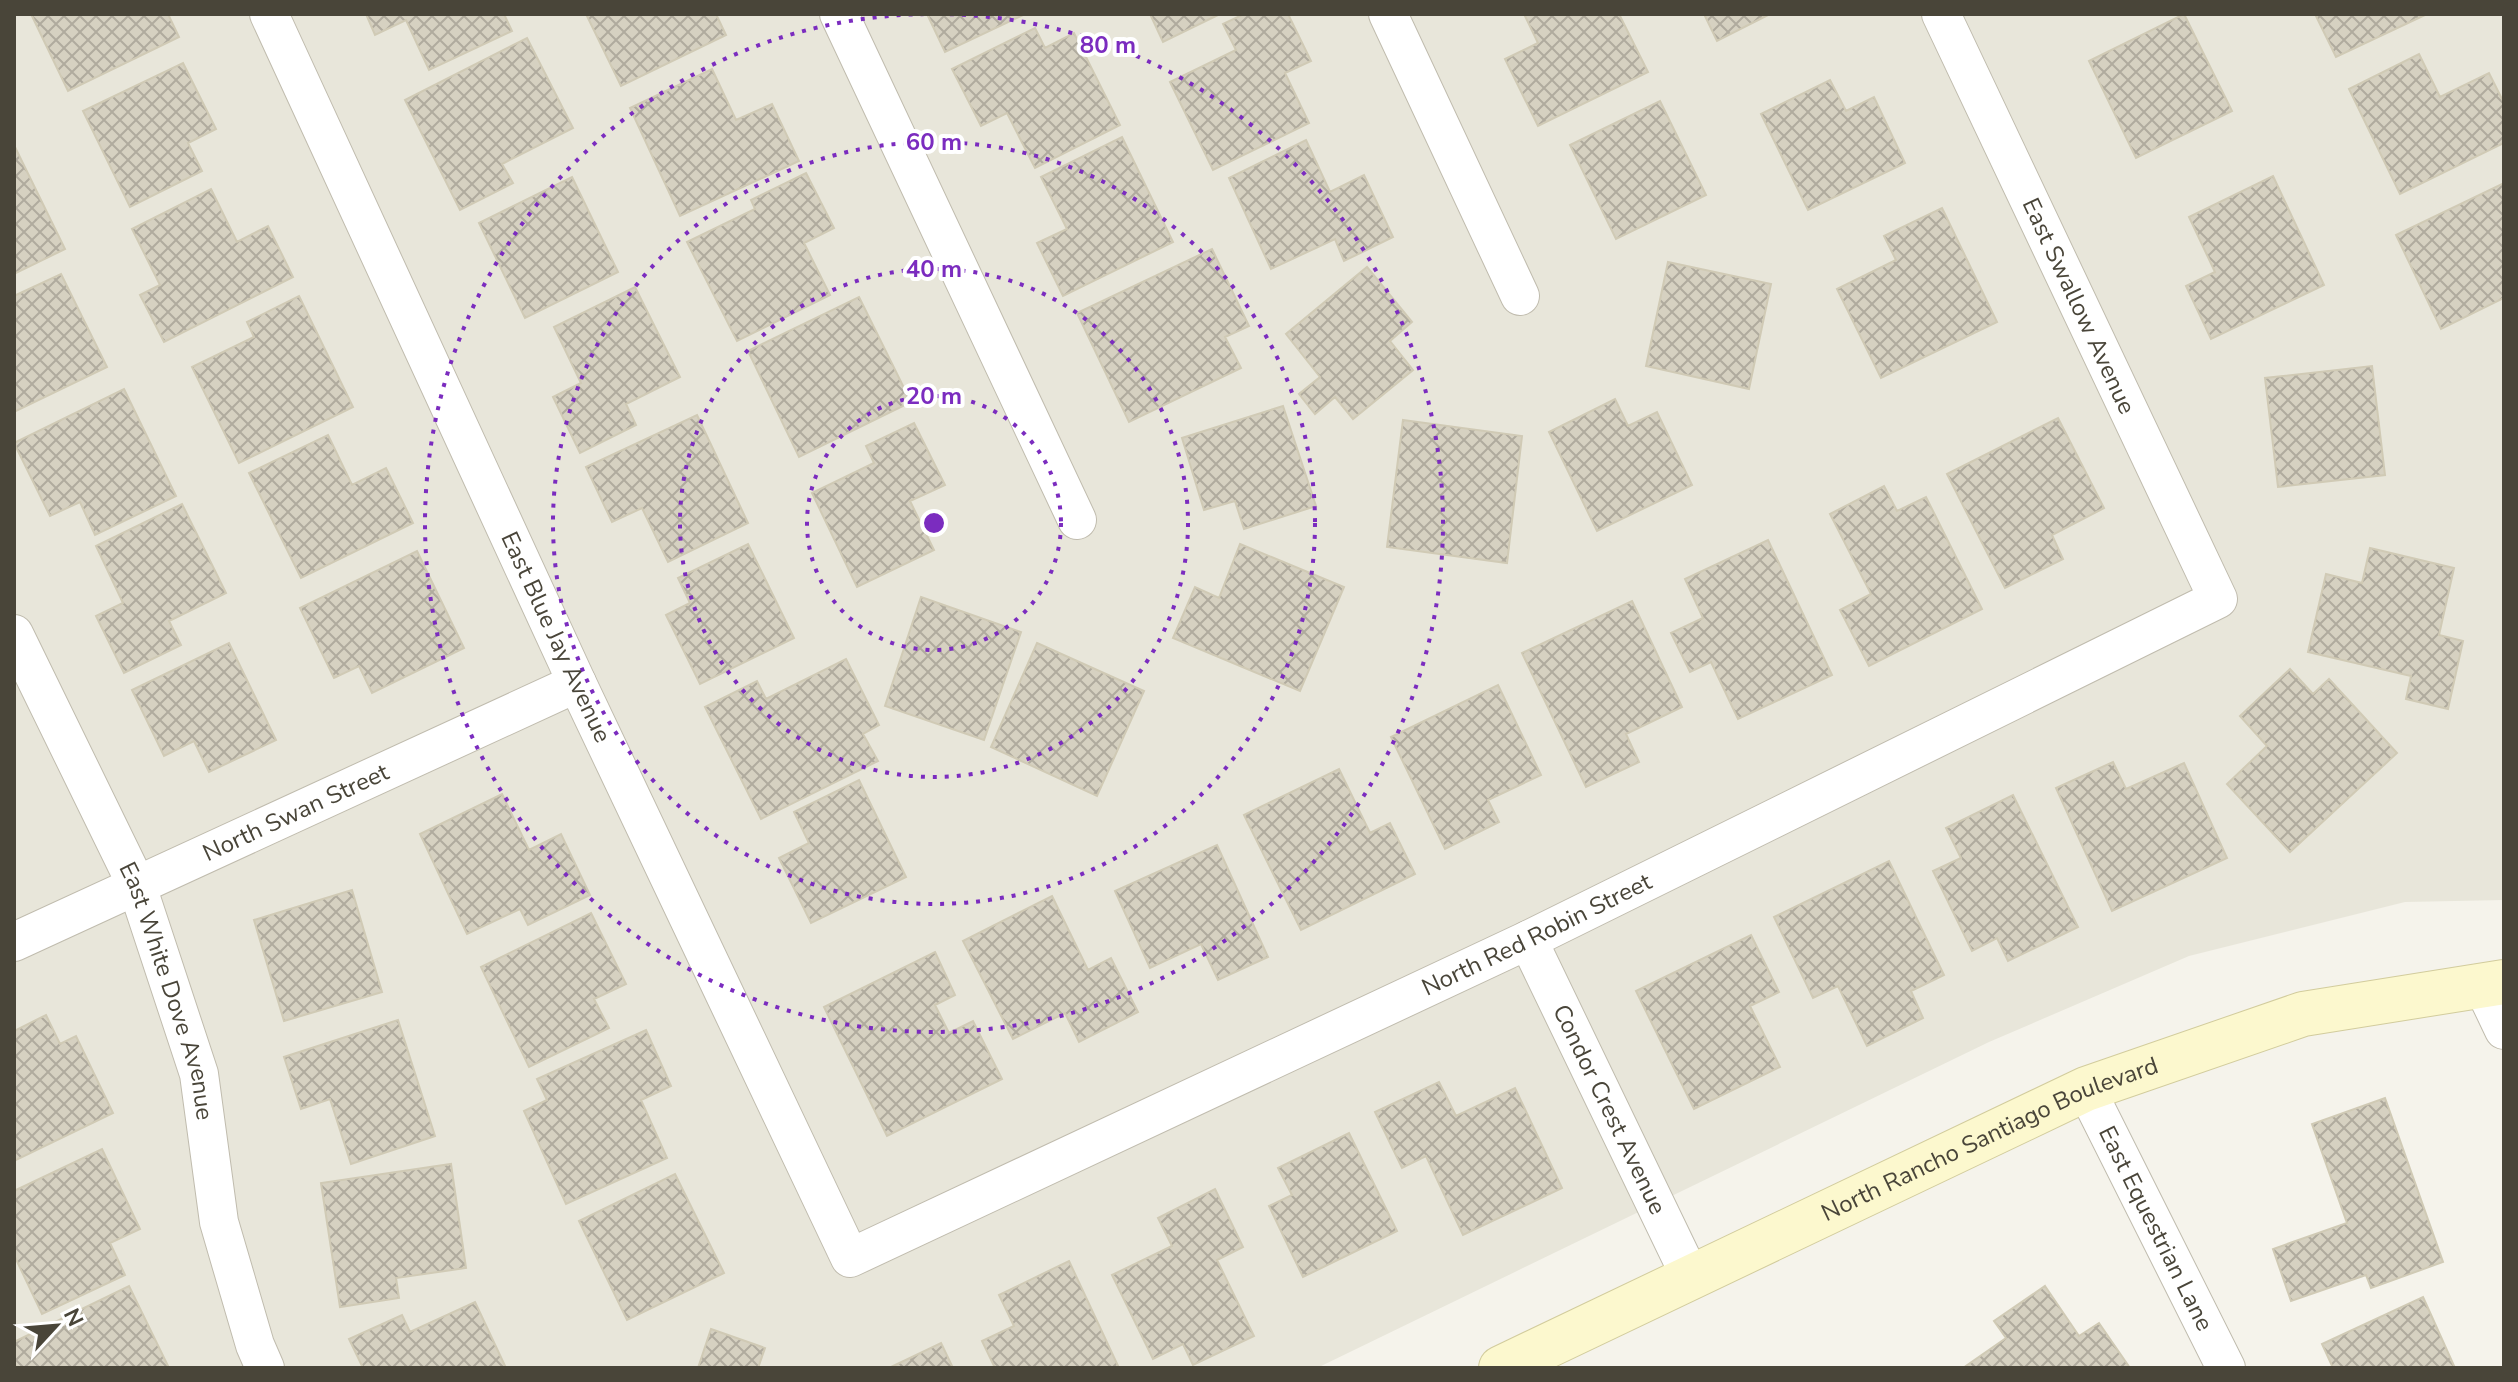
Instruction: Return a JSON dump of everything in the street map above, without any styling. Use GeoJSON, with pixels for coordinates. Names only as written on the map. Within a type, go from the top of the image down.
{"type":"FeatureCollection","features":[{"type":"Feature","properties":{"kind":"street","name":"East Blue Jay Avenue"},"geometry":{"type":"LineString","coordinates":[[269,14],[577,683],[850,1258]]}},
{"type":"Feature","properties":{"kind":"street"},"geometry":{"type":"LineString","coordinates":[[839,14],[1077,520]]}},
{"type":"Feature","properties":{"kind":"street"},"geometry":{"type":"LineString","coordinates":[[1388,14],[1520,296]]}},
{"type":"Feature","properties":{"kind":"street","name":"East Swallow Avenue"},"geometry":{"type":"LineString","coordinates":[[1941,14],[2218,599]]}},
{"type":"Feature","properties":{"kind":"street","name":"North Red Robin Street"},"geometry":{"type":"LineString","coordinates":[[850,1258],[1528,940],[2218,599]]}},
{"type":"Feature","properties":{"kind":"street","name":"East White Dove Avenue"},"geometry":{"type":"LineString","coordinates":[[14,634],[137,886],[199,1074],[219,1222],[255,1345],[265,1368]]}},
{"type":"Feature","properties":{"kind":"street","name":"North Swan Street"},"geometry":{"type":"LineString","coordinates":[[14,942],[577,683]]}},
{"type":"Feature","properties":{"kind":"street","name":"Condor Crest Avenue"},"geometry":{"type":"LineString","coordinates":[[1528,940],[1691,1278]]}},
{"type":"Feature","properties":{"kind":"street"},"geometry":{"type":"LineString","coordinates":[[2493,983],[2504,1030]]}},
{"type":"Feature","properties":{"kind":"street","name":"North Rancho Santiago Boulevard"},"geometry":{"type":"LineString","coordinates":[[1501,1368],[2086,1089],[2303,1014],[2493,983]]}},
{"type":"Feature","properties":{"kind":"street","name":"East Equestrian Lane"},"geometry":{"type":"LineString","coordinates":[[2086,1089],[2226,1368]]}},
{"type":"Feature","properties":{"kind":"shaded area"},"geometry":{"type":"Polygon","coordinates":[[[14,14],[2504,14],[2504,900],[2405,902],[2189,956],[1989,1042],[1317,1368],[14,1368],[14,14]]]}},
{"type":"Feature","properties":{"kind":"building"},"geometry":{"type":"Polygon","coordinates":[[[31,14],[168,14],[179,37],[68,91],[31,14]]]}},
{"type":"Feature","properties":{"kind":"building"},"geometry":{"type":"Polygon","coordinates":[[[366,14],[504,14],[512,31],[429,70],[406,20],[375,35],[366,14]]]}},
{"type":"Feature","properties":{"kind":"building"},"geometry":{"type":"Polygon","coordinates":[[[586,14],[716,14],[726,35],[621,86],[586,14]]]}},
{"type":"Feature","properties":{"kind":"building"},"geometry":{"type":"Polygon","coordinates":[[[927,14],[1025,14],[945,52],[927,14]]]}},
{"type":"Feature","properties":{"kind":"building"},"geometry":{"type":"Polygon","coordinates":[[[1150,14],[1220,14],[1163,42],[1150,14]]]}},
{"type":"Feature","properties":{"kind":"building"},"geometry":{"type":"Polygon","coordinates":[[[1244,14],[1288,14],[1311,61],[1285,73],[1309,123],[1213,170],[1170,82],[1236,50],[1223,24],[1244,14]]]}},
{"type":"Feature","properties":{"kind":"building"},"geometry":{"type":"Polygon","coordinates":[[[1524,14],[1619,14],[1648,72],[1538,126],[1505,59],[1538,43],[1524,14]]]}},
{"type":"Feature","properties":{"kind":"building"},"geometry":{"type":"Polygon","coordinates":[[[1704,14],[1770,14],[1717,41],[1704,14]]]}},
{"type":"Feature","properties":{"kind":"building"},"geometry":{"type":"Polygon","coordinates":[[[2184,14],[2232,111],[2136,158],[2089,61],[2184,14]]]}},
{"type":"Feature","properties":{"kind":"building"},"geometry":{"type":"Polygon","coordinates":[[[2315,14],[2427,14],[2336,57],[2315,14]]]}},
{"type":"Feature","properties":{"kind":"building"},"geometry":{"type":"Polygon","coordinates":[[[1035,28],[1045,48],[1074,33],[1120,125],[1035,168],[1007,113],[981,126],[952,69],[1035,28]]]}},
{"type":"Feature","properties":{"kind":"building"},"geometry":{"type":"Polygon","coordinates":[[[527,38],[573,128],[502,164],[513,183],[460,210],[405,100],[527,38]]]}},
{"type":"Feature","properties":{"kind":"building"},"geometry":{"type":"Polygon","coordinates":[[[2419,54],[2440,97],[2489,73],[2504,103],[2504,143],[2400,194],[2349,89],[2419,54]]]}},
{"type":"Feature","properties":{"kind":"building"},"geometry":{"type":"Polygon","coordinates":[[[183,63],[216,129],[188,143],[202,171],[130,207],[83,111],[183,63]]]}},
{"type":"Feature","properties":{"kind":"building"},"geometry":{"type":"Polygon","coordinates":[[[712,69],[736,120],[772,104],[799,161],[680,216],[630,108],[712,69]]]}},
{"type":"Feature","properties":{"kind":"building"},"geometry":{"type":"Polygon","coordinates":[[[1830,80],[1846,111],[1874,97],[1905,163],[1808,210],[1761,114],[1830,80]]]}},
{"type":"Feature","properties":{"kind":"building"},"geometry":{"type":"Polygon","coordinates":[[[1660,101],[1706,195],[1616,239],[1570,145],[1660,101]]]}},
{"type":"Feature","properties":{"kind":"building"},"geometry":{"type":"Polygon","coordinates":[[[1122,137],[1173,242],[1063,296],[1037,243],[1067,229],[1041,177],[1122,137]]]}},
{"type":"Feature","properties":{"kind":"building"},"geometry":{"type":"Polygon","coordinates":[[[1306,140],[1330,192],[1364,175],[1393,237],[1344,261],[1335,239],[1271,269],[1229,178],[1306,140]]]}},
{"type":"Feature","properties":{"kind":"building"},"geometry":{"type":"Polygon","coordinates":[[[14,145],[65,249],[14,274],[14,145]]]}},
{"type":"Feature","properties":{"kind":"building"},"geometry":{"type":"Polygon","coordinates":[[[806,173],[834,228],[804,243],[830,295],[737,341],[687,242],[755,209],[751,200],[806,173]]]}},
{"type":"Feature","properties":{"kind":"building"},"geometry":{"type":"Polygon","coordinates":[[[2273,176],[2324,285],[2211,339],[2186,286],[2215,272],[2189,217],[2273,176]]]}},
{"type":"Feature","properties":{"kind":"building"},"geometry":{"type":"Polygon","coordinates":[[[572,177],[618,272],[525,318],[479,223],[572,177]]]}},
{"type":"Feature","properties":{"kind":"building"},"geometry":{"type":"Polygon","coordinates":[[[2504,183],[2504,298],[2441,329],[2396,235],[2504,183]]]}},
{"type":"Feature","properties":{"kind":"building"},"geometry":{"type":"Polygon","coordinates":[[[211,189],[237,242],[268,226],[293,277],[164,342],[140,295],[160,285],[132,229],[211,189]]]}},
{"type":"Feature","properties":{"kind":"building"},"geometry":{"type":"Polygon","coordinates":[[[1942,208],[1997,322],[1881,378],[1837,289],[1896,260],[1884,236],[1942,208]]]}},
{"type":"Feature","properties":{"kind":"building"},"geometry":{"type":"Polygon","coordinates":[[[1212,249],[1249,326],[1225,337],[1241,368],[1129,422],[1077,313],[1212,249]]]}},
{"type":"Feature","properties":{"kind":"building"},"geometry":{"type":"Polygon","coordinates":[[[1668,262],[1771,284],[1749,389],[1646,366],[1668,262]]]}},
{"type":"Feature","properties":{"kind":"building"},"geometry":{"type":"Polygon","coordinates":[[[1367,267],[1412,322],[1390,341],[1413,370],[1353,419],[1335,397],[1315,414],[1299,394],[1320,377],[1286,334],[1367,267]]]}},
{"type":"Feature","properties":{"kind":"building"},"geometry":{"type":"Polygon","coordinates":[[[61,274],[107,367],[14,412],[14,296],[61,274]]]}},
{"type":"Feature","properties":{"kind":"building"},"geometry":{"type":"Polygon","coordinates":[[[635,287],[680,377],[626,404],[636,425],[580,453],[553,397],[581,383],[554,327],[635,287]]]}},
{"type":"Feature","properties":{"kind":"building"},"geometry":{"type":"Polygon","coordinates":[[[299,296],[353,407],[239,463],[192,367],[254,337],[247,322],[299,296]]]}},
{"type":"Feature","properties":{"kind":"building"},"geometry":{"type":"Polygon","coordinates":[[[859,297],[911,402],[799,457],[748,351],[859,297]]]}},
{"type":"Feature","properties":{"kind":"building"},"geometry":{"type":"Polygon","coordinates":[[[2372,366],[2385,475],[2278,487],[2265,378],[2372,366]]]}},
{"type":"Feature","properties":{"kind":"building"},"geometry":{"type":"Polygon","coordinates":[[[124,389],[176,496],[95,535],[80,502],[50,516],[14,443],[124,389]]]}},
{"type":"Feature","properties":{"kind":"building"},"geometry":{"type":"Polygon","coordinates":[[[1615,399],[1628,426],[1657,412],[1692,485],[1597,531],[1549,432],[1615,399]]]}},
{"type":"Feature","properties":{"kind":"building"},"geometry":{"type":"Polygon","coordinates":[[[1283,406],[1316,506],[1244,529],[1235,501],[1204,510],[1182,438],[1283,406]]]}},
{"type":"Feature","properties":{"kind":"building"},"geometry":{"type":"Polygon","coordinates":[[[697,415],[748,523],[668,562],[642,508],[612,522],[586,467],[697,415]]]}},
{"type":"Feature","properties":{"kind":"building"},"geometry":{"type":"Polygon","coordinates":[[[2058,418],[2104,508],[2052,535],[2063,559],[2005,588],[1947,474],[2058,418]]]}},
{"type":"Feature","properties":{"kind":"building"},"geometry":{"type":"Polygon","coordinates":[[[1403,420],[1522,436],[1507,563],[1387,547],[1403,420]]]}},
{"type":"Feature","properties":{"kind":"building"},"geometry":{"type":"Polygon","coordinates":[[[914,423],[945,485],[910,501],[934,550],[857,587],[812,493],[874,463],[866,446],[914,423]]]}},
{"type":"Feature","properties":{"kind":"building"},"geometry":{"type":"Polygon","coordinates":[[[328,435],[352,485],[386,468],[413,523],[301,578],[249,473],[328,435]]]}},
{"type":"Feature","properties":{"kind":"building"},"geometry":{"type":"Polygon","coordinates":[[[1884,486],[1897,511],[1926,497],[1982,609],[1869,666],[1840,610],[1871,594],[1830,514],[1884,486]]]}},
{"type":"Feature","properties":{"kind":"building"},"geometry":{"type":"Polygon","coordinates":[[[182,504],[226,593],[169,621],[181,645],[124,673],[96,616],[123,603],[96,546],[182,504]]]}},
{"type":"Feature","properties":{"kind":"building"},"geometry":{"type":"Polygon","coordinates":[[[1768,540],[1832,675],[1738,719],[1711,662],[1690,672],[1671,633],[1703,618],[1685,579],[1768,540]]]}},
{"type":"Feature","properties":{"kind":"building"},"geometry":{"type":"Polygon","coordinates":[[[748,544],[794,638],[700,684],[666,615],[690,603],[678,578],[748,544]]]}},
{"type":"Feature","properties":{"kind":"building"},"geometry":{"type":"Polygon","coordinates":[[[1240,544],[1344,587],[1300,691],[1173,638],[1195,587],[1219,598],[1240,544]]]}},
{"type":"Feature","properties":{"kind":"building"},"geometry":{"type":"Polygon","coordinates":[[[2370,548],[2454,568],[2439,635],[2463,641],[2448,709],[2406,699],[2411,676],[2308,652],[2326,574],[2362,583],[2370,548]]]}},
{"type":"Feature","properties":{"kind":"building"},"geometry":{"type":"Polygon","coordinates":[[[417,551],[464,648],[372,693],[359,666],[334,678],[300,608],[417,551]]]}},
{"type":"Feature","properties":{"kind":"building"},"geometry":{"type":"Polygon","coordinates":[[[921,597],[1021,632],[984,740],[885,706],[921,597]]]}},
{"type":"Feature","properties":{"kind":"building"},"geometry":{"type":"Polygon","coordinates":[[[1632,601],[1682,707],[1626,734],[1639,762],[1586,787],[1522,653],[1632,601]]]}},
{"type":"Feature","properties":{"kind":"building"},"geometry":{"type":"Polygon","coordinates":[[[229,643],[276,740],[209,772],[194,741],[164,756],[132,690],[229,643]]]}},
{"type":"Feature","properties":{"kind":"building"},"geometry":{"type":"Polygon","coordinates":[[[1037,643],[1144,691],[1097,796],[991,747],[1037,643]]]}},
{"type":"Feature","properties":{"kind":"building"},"geometry":{"type":"Polygon","coordinates":[[[846,659],[879,725],[863,734],[878,761],[761,819],[705,707],[757,681],[766,699],[846,659]]]}},
{"type":"Feature","properties":{"kind":"building"},"geometry":{"type":"Polygon","coordinates":[[[2290,669],[2313,694],[2329,679],[2397,753],[2290,852],[2227,784],[2267,746],[2240,716],[2290,669]]]}},
{"type":"Feature","properties":{"kind":"building"},"geometry":{"type":"Polygon","coordinates":[[[1498,685],[1541,775],[1488,800],[1499,822],[1445,849],[1391,737],[1498,685]]]}},
{"type":"Feature","properties":{"kind":"building"},"geometry":{"type":"Polygon","coordinates":[[[2113,762],[2126,789],[2184,763],[2227,858],[2112,911],[2056,788],[2113,762]]]}},
{"type":"Feature","properties":{"kind":"building"},"geometry":{"type":"Polygon","coordinates":[[[1339,769],[1370,833],[1390,823],[1415,874],[1301,930],[1244,815],[1339,769]]]}},
{"type":"Feature","properties":{"kind":"building"},"geometry":{"type":"Polygon","coordinates":[[[859,780],[906,877],[811,923],[779,858],[809,843],[794,812],[859,780]]]}},
{"type":"Feature","properties":{"kind":"building"},"geometry":{"type":"Polygon","coordinates":[[[502,794],[529,850],[561,834],[590,895],[528,925],[520,909],[467,934],[420,834],[502,794]]]}},
{"type":"Feature","properties":{"kind":"building"},"geometry":{"type":"Polygon","coordinates":[[[2013,795],[2078,927],[2008,961],[1997,938],[1972,951],[1933,871],[1961,858],[1946,828],[2013,795]]]}},
{"type":"Feature","properties":{"kind":"building"},"geometry":{"type":"Polygon","coordinates":[[[1217,845],[1268,957],[1218,980],[1201,944],[1150,968],[1115,891],[1217,845]]]}},
{"type":"Feature","properties":{"kind":"building"},"geometry":{"type":"Polygon","coordinates":[[[1889,861],[1944,975],[1911,991],[1923,1018],[1867,1046],[1838,986],[1813,998],[1774,917],[1889,861]]]}},
{"type":"Feature","properties":{"kind":"building"},"geometry":{"type":"Polygon","coordinates":[[[352,890],[382,992],[284,1021],[254,920],[352,890]]]}},
{"type":"Feature","properties":{"kind":"building"},"geometry":{"type":"Polygon","coordinates":[[[1052,896],[1088,970],[1111,958],[1138,1012],[1079,1042],[1065,1013],[1013,1039],[963,941],[1052,896]]]}},
{"type":"Feature","properties":{"kind":"building"},"geometry":{"type":"Polygon","coordinates":[[[591,913],[626,984],[594,999],[609,1028],[529,1067],[481,967],[591,913]]]}},
{"type":"Feature","properties":{"kind":"building"},"geometry":{"type":"Polygon","coordinates":[[[1751,935],[1779,992],[1750,1006],[1780,1067],[1694,1109],[1636,991],[1751,935]]]}},
{"type":"Feature","properties":{"kind":"building"},"geometry":{"type":"Polygon","coordinates":[[[935,952],[955,995],[935,1005],[949,1033],[973,1021],[1002,1079],[887,1136],[824,1007],[935,952]]]}},
{"type":"Feature","properties":{"kind":"building"},"geometry":{"type":"Polygon","coordinates":[[[46,1015],[60,1044],[76,1036],[113,1113],[14,1161],[14,1031],[46,1015]]]}},
{"type":"Feature","properties":{"kind":"building"},"geometry":{"type":"Polygon","coordinates":[[[398,1020],[435,1136],[351,1164],[330,1099],[301,1109],[284,1057],[398,1020]]]}},
{"type":"Feature","properties":{"kind":"building"},"geometry":{"type":"Polygon","coordinates":[[[646,1030],[671,1086],[641,1100],[667,1158],[566,1204],[524,1111],[547,1100],[537,1079],[646,1030]]]}},
{"type":"Feature","properties":{"kind":"building"},"geometry":{"type":"Polygon","coordinates":[[[1439,1082],[1456,1116],[1515,1088],[1562,1188],[1463,1235],[1426,1156],[1402,1168],[1375,1112],[1439,1082]]]}},
{"type":"Feature","properties":{"kind":"building"},"geometry":{"type":"Polygon","coordinates":[[[2385,1098],[2443,1262],[2371,1288],[2366,1275],[2291,1301],[2273,1249],[2347,1223],[2312,1124],[2385,1098]]]}},
{"type":"Feature","properties":{"kind":"building"},"geometry":{"type":"Polygon","coordinates":[[[1349,1133],[1397,1231],[1303,1277],[1269,1206],[1292,1195],[1278,1168],[1349,1133]]]}},
{"type":"Feature","properties":{"kind":"building"},"geometry":{"type":"Polygon","coordinates":[[[102,1149],[140,1229],[110,1243],[125,1275],[42,1314],[14,1255],[14,1191],[102,1149]]]}},
{"type":"Feature","properties":{"kind":"building"},"geometry":{"type":"Polygon","coordinates":[[[451,1164],[466,1268],[396,1278],[399,1298],[340,1307],[321,1183],[451,1164]]]}},
{"type":"Feature","properties":{"kind":"building"},"geometry":{"type":"Polygon","coordinates":[[[675,1174],[724,1273],[627,1320],[579,1221],[675,1174]]]}},
{"type":"Feature","properties":{"kind":"building"},"geometry":{"type":"Polygon","coordinates":[[[1215,1189],[1243,1247],[1217,1260],[1254,1336],[1193,1365],[1183,1344],[1153,1359],[1112,1275],[1172,1246],[1158,1218],[1215,1189]]]}},
{"type":"Feature","properties":{"kind":"building"},"geometry":{"type":"Polygon","coordinates":[[[1069,1261],[1119,1368],[995,1368],[982,1341],[1014,1326],[999,1295],[1069,1261]]]}},
{"type":"Feature","properties":{"kind":"building"},"geometry":{"type":"Polygon","coordinates":[[[129,1286],[169,1368],[17,1368],[14,1363],[14,1342],[129,1286]]]}},
{"type":"Feature","properties":{"kind":"building"},"geometry":{"type":"Polygon","coordinates":[[[2045,1286],[2079,1336],[2099,1323],[2130,1368],[1963,1368],[2006,1338],[1994,1321],[2045,1286]]]}},
{"type":"Feature","properties":{"kind":"building"},"geometry":{"type":"Polygon","coordinates":[[[2423,1297],[2455,1368],[2333,1368],[2322,1344],[2423,1297]]]}},
{"type":"Feature","properties":{"kind":"building"},"geometry":{"type":"Polygon","coordinates":[[[475,1302],[506,1368],[363,1368],[349,1339],[402,1315],[410,1332],[475,1302]]]}},
{"type":"Feature","properties":{"kind":"building"},"geometry":{"type":"Polygon","coordinates":[[[711,1329],[765,1348],[758,1368],[698,1368],[711,1329]]]}},
{"type":"Feature","properties":{"kind":"building"},"geometry":{"type":"Polygon","coordinates":[[[941,1343],[953,1368],[889,1368],[941,1343]]]}}]}
